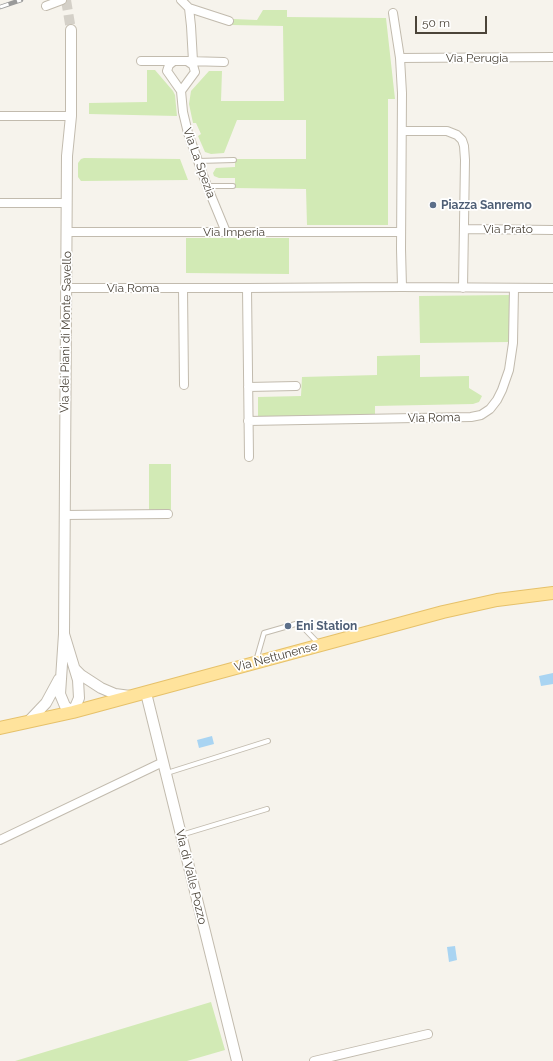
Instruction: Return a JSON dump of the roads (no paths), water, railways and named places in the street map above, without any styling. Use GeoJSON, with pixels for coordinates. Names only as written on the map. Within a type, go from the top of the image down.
{"type":"FeatureCollection","features":[{"type":"Feature","properties":{"kind":"main road","name":"Via Nettunense"},"geometry":{"type":"LineString","coordinates":[[0,728],[73,712],[146,693],[443,612],[497,600],[553,593]]}},
{"type":"Feature","properties":{"kind":"street"},"geometry":{"type":"LineString","coordinates":[[46,6],[62,0]]}},
{"type":"Feature","properties":{"kind":"street"},"geometry":{"type":"LineString","coordinates":[[181,0],[189,8],[229,21]]}},
{"type":"Feature","properties":{"kind":"street"},"geometry":{"type":"LineString","coordinates":[[189,8],[191,26],[190,61],[195,72]]}},
{"type":"Feature","properties":{"kind":"street"},"geometry":{"type":"LineString","coordinates":[[393,13],[400,58],[402,131],[402,287]]}},
{"type":"Feature","properties":{"kind":"street","name":"Via dei Piani di Monte Savello"},"geometry":{"type":"LineString","coordinates":[[64,634],[68,232],[67,156],[71,116],[71,30]]}},
{"type":"Feature","properties":{"kind":"street","name":"Via Perugia"},"geometry":{"type":"LineString","coordinates":[[400,58],[553,57]]}},
{"type":"Feature","properties":{"kind":"street"},"geometry":{"type":"LineString","coordinates":[[142,61],[224,62]]}},
{"type":"Feature","properties":{"kind":"street","name":"Via La Spezia"},"geometry":{"type":"LineString","coordinates":[[156,61],[167,71],[181,91],[184,119],[207,186],[226,232]]}},
{"type":"Feature","properties":{"kind":"street"},"geometry":{"type":"LineString","coordinates":[[167,71],[169,65],[174,61]]}},
{"type":"Feature","properties":{"kind":"street"},"geometry":{"type":"LineString","coordinates":[[181,91],[195,72],[205,62]]}},
{"type":"Feature","properties":{"kind":"street"},"geometry":{"type":"LineString","coordinates":[[0,116],[71,116]]}},
{"type":"Feature","properties":{"kind":"street"},"geometry":{"type":"LineString","coordinates":[[402,131],[447,131],[457,134],[462,140],[465,160],[463,288]]}},
{"type":"Feature","properties":{"kind":"street"},"geometry":{"type":"LineString","coordinates":[[0,203],[67,203]]}},
{"type":"Feature","properties":{"kind":"street","name":"Via Prato"},"geometry":{"type":"LineString","coordinates":[[464,229],[553,230]]}},
{"type":"Feature","properties":{"kind":"street","name":"Via Imperia"},"geometry":{"type":"LineString","coordinates":[[68,232],[401,232]]}},
{"type":"Feature","properties":{"kind":"street","name":"Via Roma"},"geometry":{"type":"LineString","coordinates":[[67,288],[553,288]]}},
{"type":"Feature","properties":{"kind":"street"},"geometry":{"type":"LineString","coordinates":[[183,288],[184,385]]}},
{"type":"Feature","properties":{"kind":"street"},"geometry":{"type":"LineString","coordinates":[[247,288],[249,457]]}},
{"type":"Feature","properties":{"kind":"street","name":"Via Roma"},"geometry":{"type":"LineString","coordinates":[[248,421],[471,417],[481,415],[490,409],[497,400],[509,370],[513,343],[514,288]]}},
{"type":"Feature","properties":{"kind":"street"},"geometry":{"type":"LineString","coordinates":[[248,387],[296,386]]}},
{"type":"Feature","properties":{"kind":"street"},"geometry":{"type":"LineString","coordinates":[[64,515],[168,514]]}},
{"type":"Feature","properties":{"kind":"street"},"geometry":{"type":"LineString","coordinates":[[64,634],[78,680],[79,698],[73,712],[65,706],[61,698],[64,634]]}},
{"type":"Feature","properties":{"kind":"street"},"geometry":{"type":"LineString","coordinates":[[75,668],[81,675],[101,688],[115,694],[132,696]]}},
{"type":"Feature","properties":{"kind":"street"},"geometry":{"type":"LineString","coordinates":[[28,722],[50,697],[61,676]]}},
{"type":"Feature","properties":{"kind":"street","name":"Via di Valle Pozzo"},"geometry":{"type":"LineString","coordinates":[[146,693],[237,1061]]}},
{"type":"Feature","properties":{"kind":"street"},"geometry":{"type":"LineString","coordinates":[[0,840],[163,762]]}},
{"type":"Feature","properties":{"kind":"street"},"geometry":{"type":"LineString","coordinates":[[314,1061],[428,1034]]}},
{"type":"Feature","properties":{"kind":"lane"},"geometry":{"type":"LineString","coordinates":[[198,161],[234,160]]}},
{"type":"Feature","properties":{"kind":"lane"},"geometry":{"type":"LineString","coordinates":[[207,186],[233,186]]}},
{"type":"Feature","properties":{"kind":"lane"},"geometry":{"type":"LineString","coordinates":[[256,663],[264,633],[299,623],[320,645]]}},
{"type":"Feature","properties":{"kind":"lane"},"geometry":{"type":"LineString","coordinates":[[166,773],[268,741]]}},
{"type":"Feature","properties":{"kind":"lane"},"geometry":{"type":"LineString","coordinates":[[181,835],[267,809]]}},
{"type":"Feature","properties":{"kind":"water"},"geometry":{"type":"Polygon","coordinates":[[[553,673],[553,684],[541,686],[539,676],[553,673]]]}},
{"type":"Feature","properties":{"kind":"water"},"geometry":{"type":"Polygon","coordinates":[[[212,736],[214,744],[199,748],[197,740],[212,736]]]}},
{"type":"Feature","properties":{"kind":"water"},"geometry":{"type":"Polygon","coordinates":[[[455,946],[457,960],[449,962],[447,947],[455,946]]]}},
{"type":"Feature","properties":{"kind":"tunnel"},"geometry":{"type":"LineString","coordinates":[[66,0],[71,30]]}},
{"type":"Feature","properties":{"kind":"railway"},"geometry":{"type":"LineString","coordinates":[[0,7],[21,0]]}},
{"type":"Feature","properties":{"kind":"place","name":"Piazza Sanremo"},"geometry":{"type":"Point","coordinates":[433,205]}},
{"type":"Feature","properties":{"kind":"place","name":"Eni Station"},"geometry":{"type":"Point","coordinates":[288,626]}}]}
